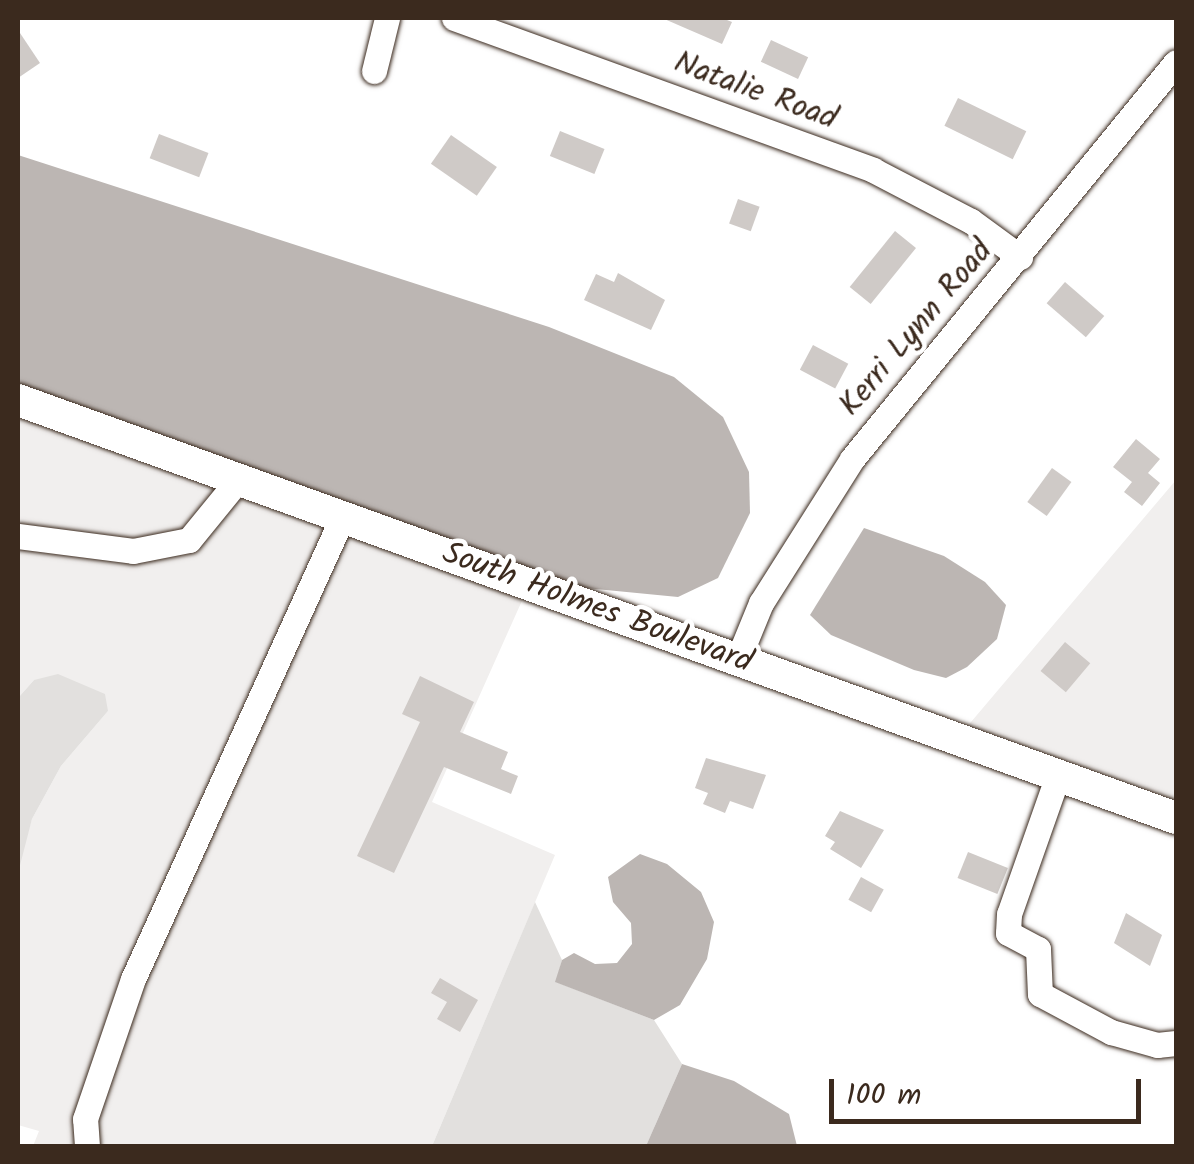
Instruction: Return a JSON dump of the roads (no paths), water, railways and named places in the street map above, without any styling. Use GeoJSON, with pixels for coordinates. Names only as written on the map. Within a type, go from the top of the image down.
{"type":"FeatureCollection","features":[{"type":"Feature","properties":{"kind":"main road","name":"South Holmes Boulevard"},"geometry":{"type":"LineString","coordinates":[[18,400],[1176,818]]}},
{"type":"Feature","properties":{"kind":"street"},"geometry":{"type":"LineString","coordinates":[[374,71],[387,18]]}},
{"type":"Feature","properties":{"kind":"street","name":"Natalie Road"},"geometry":{"type":"LineString","coordinates":[[454,18],[873,170],[971,221],[1020,257]]}},
{"type":"Feature","properties":{"kind":"street","name":"Kerri Lynn Road"},"geometry":{"type":"LineString","coordinates":[[738,659],[761,603],[852,459],[1176,62]]}},
{"type":"Feature","properties":{"kind":"street"},"geometry":{"type":"LineString","coordinates":[[18,536],[133,550],[189,540],[238,480]]}},
{"type":"Feature","properties":{"kind":"street"},"geometry":{"type":"LineString","coordinates":[[87,1146],[85,1120],[133,979],[342,518]]}},
{"type":"Feature","properties":{"kind":"street"},"geometry":{"type":"LineString","coordinates":[[1058,774],[1008,914],[1008,934],[1038,949],[1040,994],[1111,1032],[1156,1045],[1176,1043]]}}]}
